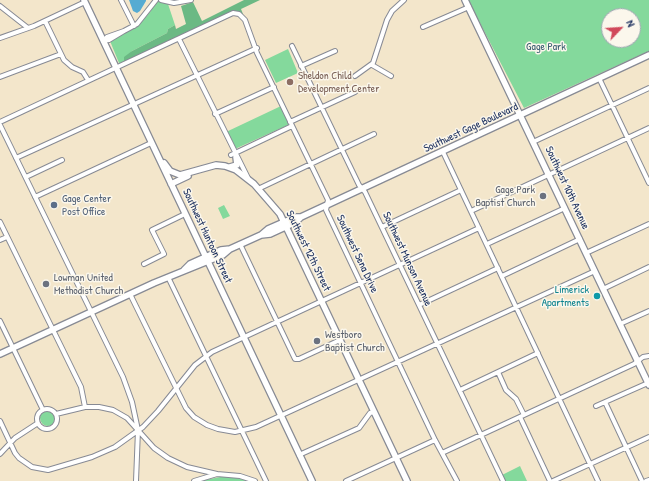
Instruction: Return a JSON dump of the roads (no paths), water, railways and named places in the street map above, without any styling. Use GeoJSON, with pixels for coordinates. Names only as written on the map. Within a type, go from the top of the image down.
{"type":"FeatureCollection","features":[{"type":"Feature","properties":{"kind":"main road","name":"Southwest 10th Avenue"},"geometry":{"type":"LineString","coordinates":[[466,0],[638,360],[648,384]]}},
{"type":"Feature","properties":{"kind":"main road","name":"Southwest Huntoon Street"},"geometry":{"type":"LineString","coordinates":[[84,1],[132,105],[312,481]]}},
{"type":"Feature","properties":{"kind":"main road","name":"Southwest Gage Boulevard"},"geometry":{"type":"LineString","coordinates":[[0,354],[168,277],[182,271],[192,269],[207,259],[223,255],[230,249],[261,235],[268,230],[285,224],[296,217],[301,218],[649,55]]}},
{"type":"Feature","properties":{"kind":"main road"},"geometry":{"type":"LineString","coordinates":[[154,151],[157,152],[167,168],[176,174],[187,175],[202,168],[216,165],[230,167],[237,165],[234,155]]}},
{"type":"Feature","properties":{"kind":"main road"},"geometry":{"type":"LineString","coordinates":[[230,167],[249,180]]}},
{"type":"Feature","properties":{"kind":"main road"},"geometry":{"type":"LineString","coordinates":[[171,184],[202,168]]}},
{"type":"Feature","properties":{"kind":"main road","name":"Southwest 12th Street"},"geometry":{"type":"LineString","coordinates":[[249,180],[280,214],[407,481]]}},
{"type":"Feature","properties":{"kind":"street"},"geometry":{"type":"LineString","coordinates":[[121,0],[134,26]]}},
{"type":"Feature","properties":{"kind":"street"},"geometry":{"type":"LineString","coordinates":[[103,41],[109,40],[134,26],[144,17],[156,0]]}},
{"type":"Feature","properties":{"kind":"street"},"geometry":{"type":"LineString","coordinates":[[161,0],[174,3],[192,0]]}},
{"type":"Feature","properties":{"kind":"street"},"geometry":{"type":"LineString","coordinates":[[355,76],[372,65],[386,20],[392,11],[404,0]]}},
{"type":"Feature","properties":{"kind":"street"},"geometry":{"type":"LineString","coordinates":[[0,38],[45,21],[84,1]]}},
{"type":"Feature","properties":{"kind":"street"},"geometry":{"type":"LineString","coordinates":[[0,6],[28,28]]}},
{"type":"Feature","properties":{"kind":"street"},"geometry":{"type":"LineString","coordinates":[[423,27],[469,7]]}},
{"type":"Feature","properties":{"kind":"street","name":"Southwest Sena Drive"},"geometry":{"type":"LineString","coordinates":[[179,39],[233,13],[239,14],[245,20],[258,53],[328,200],[326,210],[435,440],[457,481]]}},
{"type":"Feature","properties":{"kind":"street"},"geometry":{"type":"LineString","coordinates":[[45,21],[67,63],[83,72],[88,80]]}},
{"type":"Feature","properties":{"kind":"street"},"geometry":{"type":"LineString","coordinates":[[136,481],[138,430],[132,402],[123,377],[0,124],[88,80],[179,39]]}},
{"type":"Feature","properties":{"kind":"street","name":"Southwest 12th Street"},"geometry":{"type":"LineString","coordinates":[[179,39],[234,155],[249,180]]}},
{"type":"Feature","properties":{"kind":"street","name":"Southwest Munson Avenue"},"geometry":{"type":"LineString","coordinates":[[292,46],[341,149],[382,227],[503,481]]}},
{"type":"Feature","properties":{"kind":"street"},"geometry":{"type":"LineString","coordinates":[[16,158],[257,48]]}},
{"type":"Feature","properties":{"kind":"street"},"geometry":{"type":"LineString","coordinates":[[301,66],[335,51]]}},
{"type":"Feature","properties":{"kind":"street"},"geometry":{"type":"LineString","coordinates":[[0,77],[61,54]]}},
{"type":"Feature","properties":{"kind":"street"},"geometry":{"type":"LineString","coordinates":[[372,65],[391,76]]}},
{"type":"Feature","properties":{"kind":"street"},"geometry":{"type":"LineString","coordinates":[[599,78],[648,177],[649,183]]}},
{"type":"Feature","properties":{"kind":"street"},"geometry":{"type":"LineString","coordinates":[[215,114],[274,87]]}},
{"type":"Feature","properties":{"kind":"street"},"geometry":{"type":"LineString","coordinates":[[533,142],[649,88]]}},
{"type":"Feature","properties":{"kind":"street"},"geometry":{"type":"LineString","coordinates":[[234,155],[321,108],[355,92]]}},
{"type":"Feature","properties":{"kind":"street"},"geometry":{"type":"LineString","coordinates":[[471,211],[649,128]]}},
{"type":"Feature","properties":{"kind":"street"},"geometry":{"type":"LineString","coordinates":[[258,190],[374,134]]}},
{"type":"Feature","properties":{"kind":"street"},"geometry":{"type":"LineString","coordinates":[[35,197],[151,143]]}},
{"type":"Feature","properties":{"kind":"street"},"geometry":{"type":"LineString","coordinates":[[443,152],[598,481]]}},
{"type":"Feature","properties":{"kind":"street"},"geometry":{"type":"LineString","coordinates":[[26,177],[62,160]]}},
{"type":"Feature","properties":{"kind":"street"},"geometry":{"type":"LineString","coordinates":[[382,227],[461,190]]}},
{"type":"Feature","properties":{"kind":"street"},"geometry":{"type":"LineString","coordinates":[[486,244],[565,208]]}},
{"type":"Feature","properties":{"kind":"street"},"geometry":{"type":"LineString","coordinates":[[144,264],[164,254],[152,230],[185,214]]}},
{"type":"Feature","properties":{"kind":"street"},"geometry":{"type":"LineString","coordinates":[[0,222],[81,387],[85,407]]}},
{"type":"Feature","properties":{"kind":"street"},"geometry":{"type":"LineString","coordinates":[[586,253],[649,224]]}},
{"type":"Feature","properties":{"kind":"street"},"geometry":{"type":"LineString","coordinates":[[0,421],[19,458],[26,464],[37,469],[48,470],[105,452],[124,442],[151,419],[195,365],[206,356],[243,336],[479,228]]}},
{"type":"Feature","properties":{"kind":"street"},"geometry":{"type":"LineString","coordinates":[[0,240],[7,237]]}},
{"type":"Feature","properties":{"kind":"street"},"geometry":{"type":"LineString","coordinates":[[502,276],[580,239]]}},
{"type":"Feature","properties":{"kind":"street"},"geometry":{"type":"LineString","coordinates":[[240,244],[296,359],[340,340]]}},
{"type":"Feature","properties":{"kind":"street"},"geometry":{"type":"LineString","coordinates":[[603,289],[649,267]]}},
{"type":"Feature","properties":{"kind":"street"},"geometry":{"type":"LineString","coordinates":[[419,305],[498,268]]}},
{"type":"Feature","properties":{"kind":"street"},"geometry":{"type":"LineString","coordinates":[[130,294],[186,408],[200,421],[218,430],[242,431],[256,427],[595,271]]}},
{"type":"Feature","properties":{"kind":"street"},"geometry":{"type":"LineString","coordinates":[[168,277],[266,481]]}},
{"type":"Feature","properties":{"kind":"street"},"geometry":{"type":"LineString","coordinates":[[620,324],[649,311]]}},
{"type":"Feature","properties":{"kind":"street"},"geometry":{"type":"LineString","coordinates":[[0,321],[43,410]]}},
{"type":"Feature","properties":{"kind":"street"},"geometry":{"type":"LineString","coordinates":[[460,390],[538,353]]}},
{"type":"Feature","properties":{"kind":"street"},"geometry":{"type":"LineString","coordinates":[[442,453],[522,416],[638,360],[643,356],[649,356]]}},
{"type":"Feature","properties":{"kind":"street"},"geometry":{"type":"LineString","coordinates":[[498,372],[506,390],[516,399],[550,481]]}},
{"type":"Feature","properties":{"kind":"street"},"geometry":{"type":"LineString","coordinates":[[596,406],[648,384]]}},
{"type":"Feature","properties":{"kind":"street"},"geometry":{"type":"LineString","coordinates":[[605,402],[642,481]]}},
{"type":"Feature","properties":{"kind":"street"},"geometry":{"type":"LineString","coordinates":[[56,414],[85,407],[107,408],[120,413],[131,422],[154,448],[168,458],[194,469],[217,474],[240,476],[255,481],[261,479],[262,472]]}},
{"type":"Feature","properties":{"kind":"street"},"geometry":{"type":"LineString","coordinates":[[43,410],[52,410],[56,414],[57,421],[52,427],[44,428],[38,423],[38,414],[43,410]]}},
{"type":"Feature","properties":{"kind":"street"},"geometry":{"type":"LineString","coordinates":[[299,455],[359,428],[370,413],[374,412]]}},
{"type":"Feature","properties":{"kind":"street"},"geometry":{"type":"LineString","coordinates":[[0,454],[10,443],[38,423]]}},
{"type":"Feature","properties":{"kind":"street"},"geometry":{"type":"LineString","coordinates":[[553,481],[649,437]]}},
{"type":"Feature","properties":{"kind":"street"},"geometry":{"type":"LineString","coordinates":[[346,481],[435,440]]}},
{"type":"Feature","properties":{"kind":"street"},"geometry":{"type":"LineString","coordinates":[[194,469],[197,474],[194,481]]}},
{"type":"Feature","properties":{"kind":"street"},"geometry":{"type":"LineString","coordinates":[[194,481],[217,474]]}},
{"type":"Feature","properties":{"kind":"water"},"geometry":{"type":"Polygon","coordinates":[[[129,0],[146,1],[137,13],[133,11],[129,0]]]}},
{"type":"Feature","properties":{"kind":"place","name":"Sheldon Child Development Center"},"geometry":{"type":"Point","coordinates":[290,82]}},
{"type":"Feature","properties":{"kind":"place","name":"Gage Park Baptist Church"},"geometry":{"type":"Point","coordinates":[543,196]}},
{"type":"Feature","properties":{"kind":"place","name":"Gage Center Post Office"},"geometry":{"type":"Point","coordinates":[54,205]}},
{"type":"Feature","properties":{"kind":"place","name":"Lowman United Methodist Church"},"geometry":{"type":"Point","coordinates":[46,284]}},
{"type":"Feature","properties":{"kind":"place","name":"Limerick Apartments"},"geometry":{"type":"Point","coordinates":[597,296]}},
{"type":"Feature","properties":{"kind":"place","name":"Westboro Baptist Church"},"geometry":{"type":"Point","coordinates":[317,341]}},
{"type":"Feature","properties":{"kind":"park label","name":"Gage Park"},"geometry":{"type":"Point","coordinates":[546,47]}}]}
